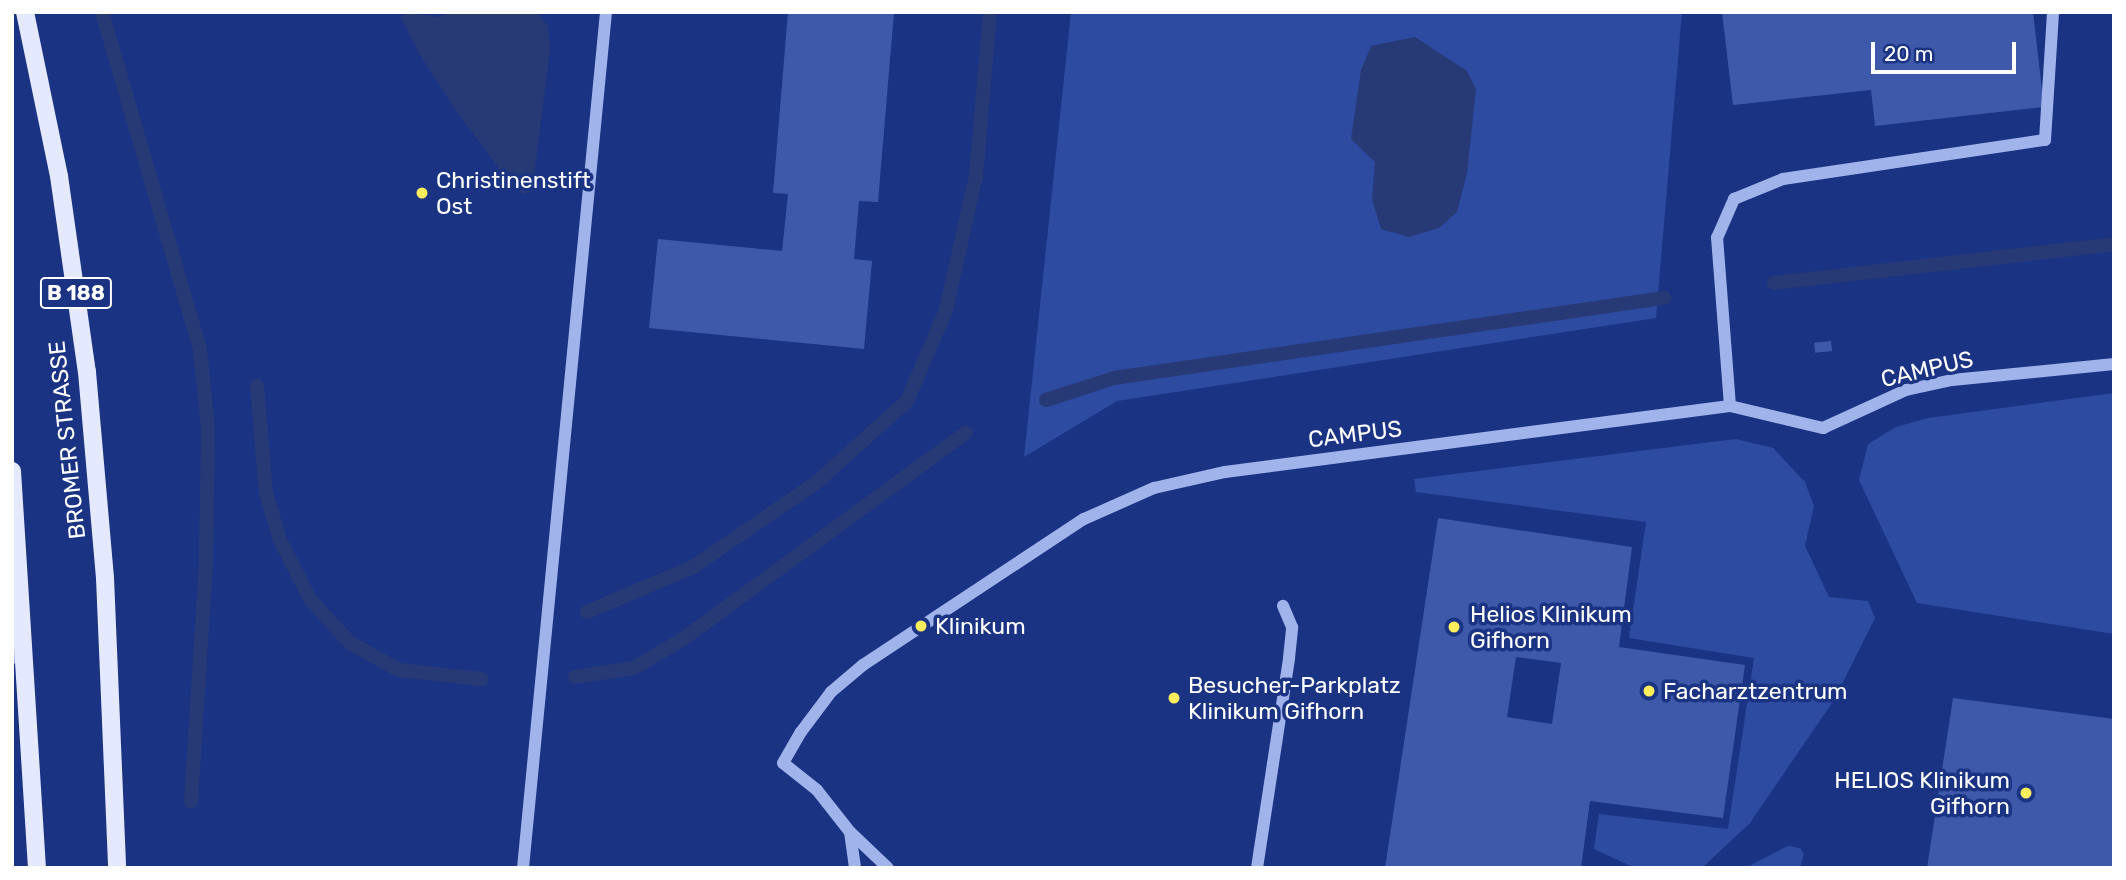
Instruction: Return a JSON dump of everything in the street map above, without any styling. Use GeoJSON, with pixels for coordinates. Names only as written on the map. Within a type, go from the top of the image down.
{"type":"FeatureCollection","features":[{"type":"Feature","properties":{"kind":"main road","name":"BROMER STRASSE"},"geometry":{"type":"LineString","coordinates":[[24,12],[59,176],[87,372],[105,578],[117,868]]}},
{"type":"Feature","properties":{"kind":"main road"},"geometry":{"type":"LineString","coordinates":[[12,471],[24,624],[37,868]]}},
{"type":"Feature","properties":{"kind":"street"},"geometry":{"type":"LineString","coordinates":[[523,868],[606,12]]}},
{"type":"Feature","properties":{"kind":"street"},"geometry":{"type":"LineString","coordinates":[[1730,406],[1717,239],[1734,199],[1783,179],[2045,140],[2053,12]]}},
{"type":"Feature","properties":{"kind":"street","name":"CAMPUS"},"geometry":{"type":"LineString","coordinates":[[888,868],[850,832],[817,790],[783,763],[831,692],[863,665],[1084,519],[1154,488],[1225,472],[1730,406],[1823,428],[1874,402],[1929,385],[2114,364]]}},
{"type":"Feature","properties":{"kind":"street"},"geometry":{"type":"LineString","coordinates":[[1257,868],[1292,628],[1283,606]]}},
{"type":"Feature","properties":{"kind":"street"},"geometry":{"type":"LineString","coordinates":[[12,659],[24,624]]}},
{"type":"Feature","properties":{"kind":"street"},"geometry":{"type":"LineString","coordinates":[[850,832],[855,868]]}},
{"type":"Feature","properties":{"kind":"shaded area"},"geometry":{"type":"Polygon","coordinates":[[[406,12],[438,17],[452,12],[536,12],[548,26],[550,49],[532,192],[523,194],[510,183],[455,109],[419,53],[401,17],[406,12]]]}},
{"type":"Feature","properties":{"kind":"shaded area"},"geometry":{"type":"Polygon","coordinates":[[[1071,12],[1682,12],[1656,318],[1117,401],[1024,457],[1071,12]]]}},
{"type":"Feature","properties":{"kind":"shaded area"},"geometry":{"type":"Polygon","coordinates":[[[1415,37],[1467,71],[1476,89],[1467,173],[1457,212],[1439,228],[1409,237],[1381,229],[1372,199],[1375,162],[1351,139],[1361,70],[1371,46],[1415,37]]]}},
{"type":"Feature","properties":{"kind":"shaded area"},"geometry":{"type":"Polygon","coordinates":[[[2114,393],[2114,634],[1917,603],[1859,480],[1868,444],[1896,427],[1928,418],[2114,393]]]}},
{"type":"Feature","properties":{"kind":"shaded area"},"geometry":{"type":"Polygon","coordinates":[[[1736,439],[1773,448],[1805,482],[1814,506],[1805,546],[1829,597],[1868,601],[1875,618],[1834,700],[1750,823],[1702,868],[1635,868],[1594,849],[1599,814],[1728,829],[1754,658],[1629,638],[1646,522],[1416,492],[1414,479],[1736,439]]]}},
{"type":"Feature","properties":{"kind":"shaded area"},"geometry":{"type":"Polygon","coordinates":[[[1788,846],[1800,848],[1804,854],[1800,868],[1745,868],[1788,846]]]}},
{"type":"Feature","properties":{"kind":"building"},"geometry":{"type":"Polygon","coordinates":[[[788,12],[894,12],[878,202],[859,201],[854,259],[872,261],[864,349],[649,328],[658,239],[782,251],[788,194],[773,193],[788,12]]]}},
{"type":"Feature","properties":{"kind":"building"},"geometry":{"type":"Polygon","coordinates":[[[1722,12],[2033,12],[2044,107],[1875,126],[1871,90],[1733,105],[1722,12]]]}},
{"type":"Feature","properties":{"kind":"building"},"geometry":{"type":"Polygon","coordinates":[[[1831,341],[1832,351],[1815,353],[1814,343],[1831,341]]]}},
{"type":"Feature","properties":{"kind":"building","name":"Facharztzentrum"},"geometry":{"type":"Polygon","coordinates":[[[1438,518],[1632,547],[1619,647],[1745,665],[1723,818],[1590,801],[1581,868],[1385,868],[1438,518]],[[1516,657],[1507,717],[1552,724],[1561,663],[1516,657]]]}},
{"type":"Feature","properties":{"kind":"building","name":"HELIOS Klinikum Gifhorn"},"geometry":{"type":"Polygon","coordinates":[[[1953,698],[2114,719],[2114,868],[1927,868],[1953,698]]]}},
{"type":"Feature","properties":{"kind":"waterway"},"geometry":{"type":"LineString","coordinates":[[102,12],[200,350],[208,429],[206,563],[191,802]]}},
{"type":"Feature","properties":{"kind":"waterway"},"geometry":{"type":"LineString","coordinates":[[587,612],[693,567],[817,482],[907,401],[946,310],[976,176],[990,12]]}},
{"type":"Feature","properties":{"kind":"waterway"},"geometry":{"type":"LineString","coordinates":[[1774,283],[2114,244]]}},
{"type":"Feature","properties":{"kind":"waterway"},"geometry":{"type":"LineString","coordinates":[[1046,400],[1114,378],[1664,298]]}},
{"type":"Feature","properties":{"kind":"waterway"},"geometry":{"type":"LineString","coordinates":[[257,386],[266,493],[280,540],[310,599],[350,643],[399,670],[482,679]]}},
{"type":"Feature","properties":{"kind":"waterway"},"geometry":{"type":"LineString","coordinates":[[575,677],[634,668],[683,639],[966,433]]}},
{"type":"Feature","properties":{"kind":"place","name":"Christinenstift Ost"},"geometry":{"type":"Point","coordinates":[422,193]}},
{"type":"Feature","properties":{"kind":"place","name":"Klinikum"},"geometry":{"type":"Point","coordinates":[921,626]}},
{"type":"Feature","properties":{"kind":"place","name":"Helios Klinikum Gifhorn"},"geometry":{"type":"Point","coordinates":[1454,627]}},
{"type":"Feature","properties":{"kind":"place","name":"Facharztzentrum"},"geometry":{"type":"Point","coordinates":[1649,691]}},
{"type":"Feature","properties":{"kind":"place","name":"Besucher-Parkplatz Klinikum Gifhorn"},"geometry":{"type":"Point","coordinates":[1174,698]}},
{"type":"Feature","properties":{"kind":"place","name":"HELIOS Klinikum Gifhorn"},"geometry":{"type":"Point","coordinates":[2026,793]}}]}
